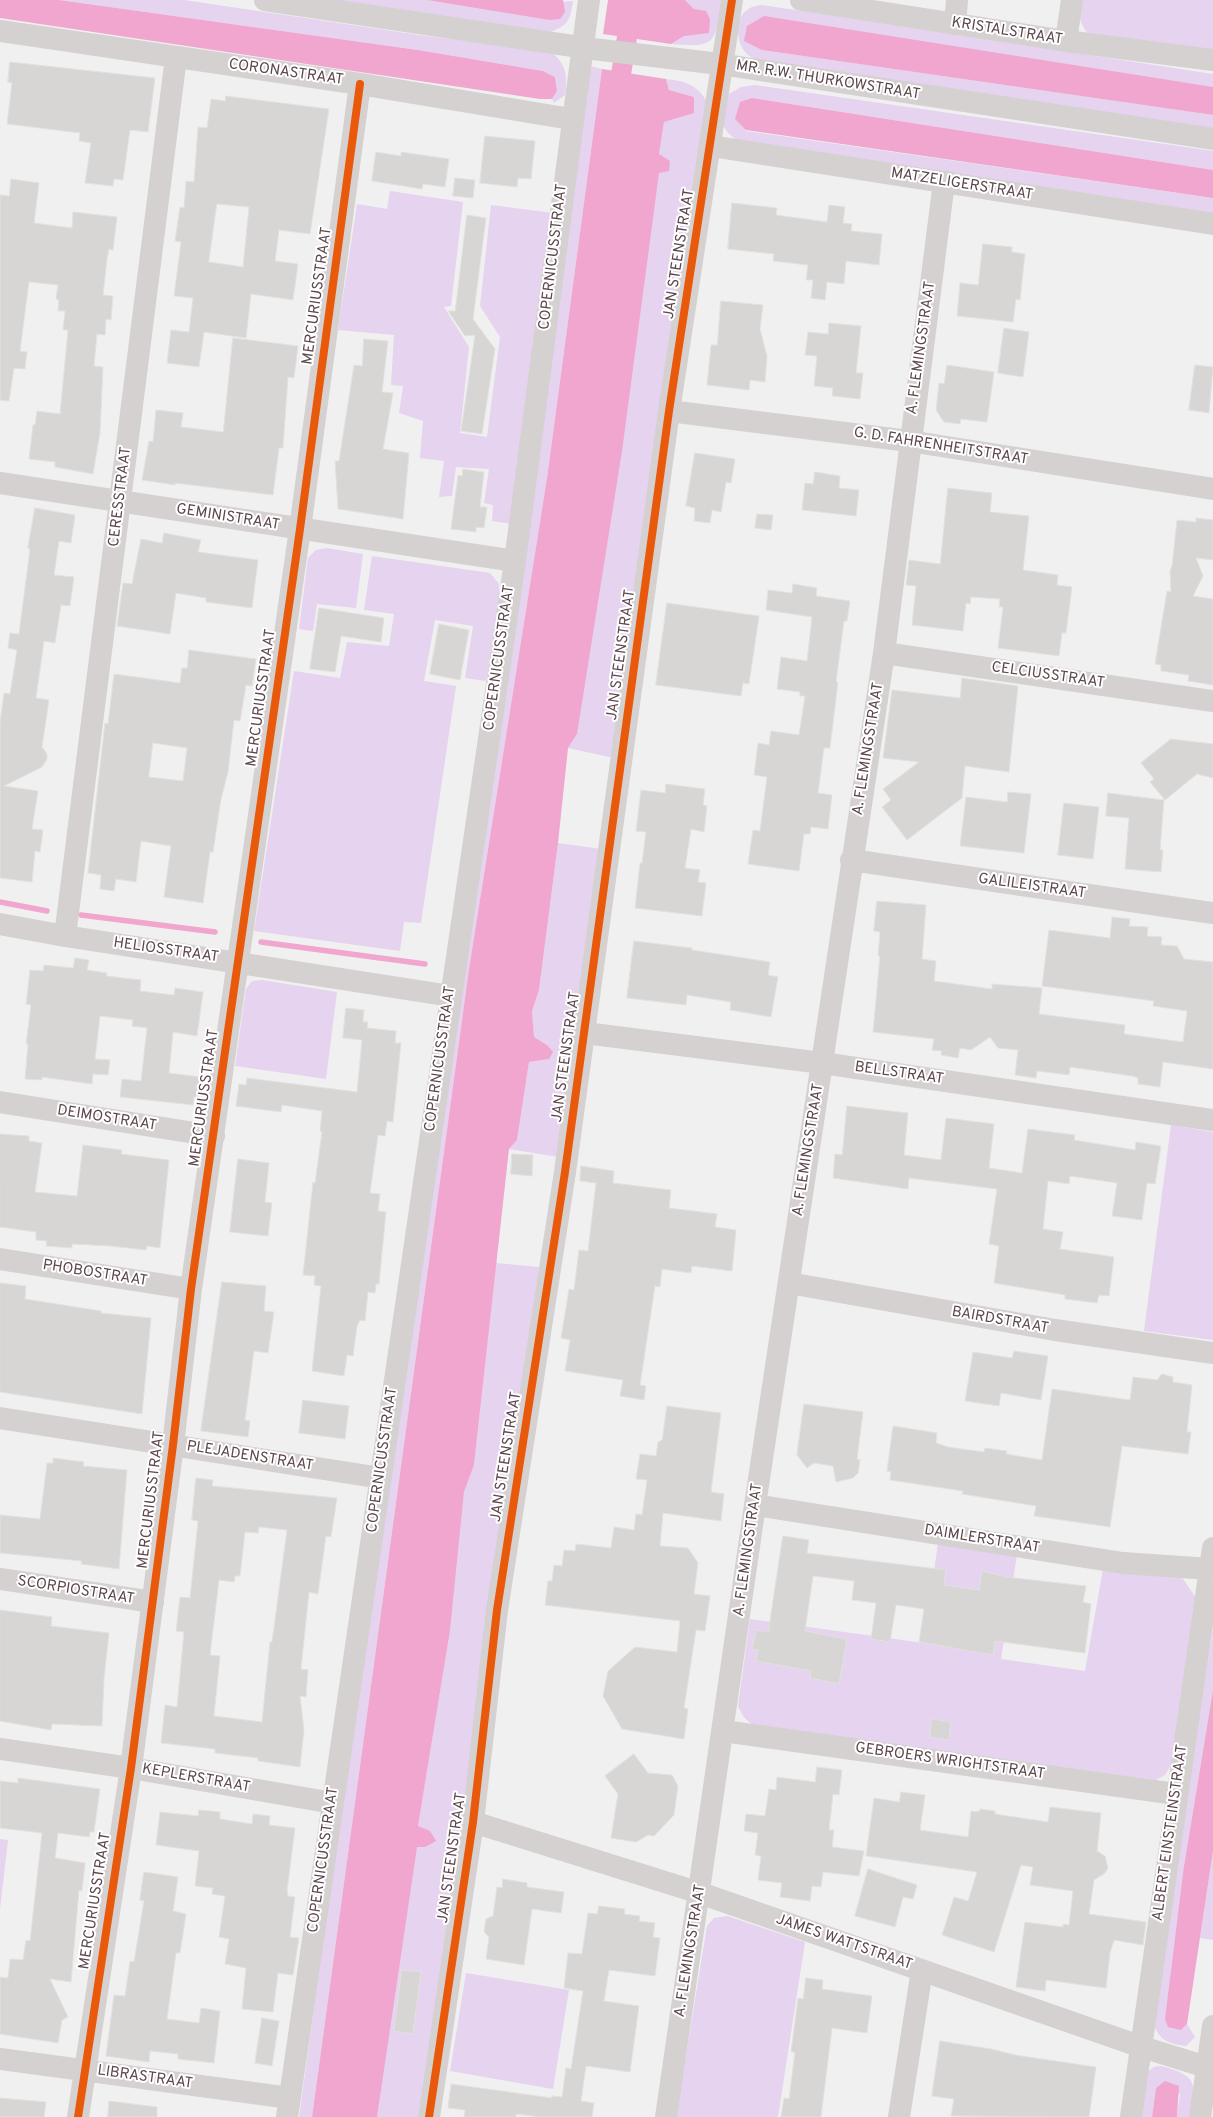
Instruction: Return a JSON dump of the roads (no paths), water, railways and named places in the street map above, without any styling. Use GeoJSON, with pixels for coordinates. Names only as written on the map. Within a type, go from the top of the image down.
{"type":"FeatureCollection","features":[{"type":"Feature","properties":{"kind":"street","name":"MR. R.W. THURKOWSTRAAT"},"geometry":{"type":"LineString","coordinates":[[265,0],[587,48],[720,64],[1213,139]]}},
{"type":"Feature","properties":{"kind":"street","name":"COPERNICUSSTRAAT"},"geometry":{"type":"LineString","coordinates":[[288,2108],[515,561],[571,118],[587,48],[589,0]]}},
{"type":"Feature","properties":{"kind":"street","name":"JAN STEENSTRAAT"},"geometry":{"type":"LineString","coordinates":[[429,2117],[473,1822],[497,1610],[566,1172],[669,411],[711,146],[720,64],[732,0]]}},
{"type":"Feature","properties":{"kind":"street","name":"KRISTALSTRAAT"},"geometry":{"type":"LineString","coordinates":[[801,0],[1066,42],[1213,60]]}},
{"type":"Feature","properties":{"kind":"street"},"geometry":{"type":"LineString","coordinates":[[955,24],[957,0]]}},
{"type":"Feature","properties":{"kind":"street"},"geometry":{"type":"LineString","coordinates":[[1066,42],[1072,0]]}},
{"type":"Feature","properties":{"kind":"street","name":"CORONASTRAAT"},"geometry":{"type":"LineString","coordinates":[[0,31],[360,84],[571,118]]}},
{"type":"Feature","properties":{"kind":"street","name":"CERESSTRAAT"},"geometry":{"type":"LineString","coordinates":[[65,936],[176,57]]}},
{"type":"Feature","properties":{"kind":"street","name":"MERCURIUSSTRAAT"},"geometry":{"type":"LineString","coordinates":[[78,2117],[131,1768],[174,1445],[190,1289],[214,1136],[300,529],[360,84]]}},
{"type":"Feature","properties":{"kind":"street","name":"MATZELIGERSTRAAT"},"geometry":{"type":"LineString","coordinates":[[711,146],[1213,224]]}},
{"type":"Feature","properties":{"kind":"street","name":"A. FLEMINGSTRAAT"},"geometry":{"type":"LineString","coordinates":[[666,2117],[724,1730],[755,1505],[851,860],[884,652],[909,441],[944,182]]}},
{"type":"Feature","properties":{"kind":"street","name":"G. D. FAHRENHEITSTRAAT"},"geometry":{"type":"LineString","coordinates":[[669,411],[909,441],[1213,489]]}},
{"type":"Feature","properties":{"kind":"street","name":"GEMINISTRAAT"},"geometry":{"type":"LineString","coordinates":[[0,483],[515,561]]}},
{"type":"Feature","properties":{"kind":"street","name":"CELCIUSSTRAAT"},"geometry":{"type":"LineString","coordinates":[[884,652],[1213,701]]}},
{"type":"Feature","properties":{"kind":"street","name":"GALILEISTRAAT"},"geometry":{"type":"LineString","coordinates":[[851,860],[1213,913]]}},
{"type":"Feature","properties":{"kind":"street","name":"HELIOSSTRAAT"},"geometry":{"type":"LineString","coordinates":[[0,924],[65,936],[450,996]]}},
{"type":"Feature","properties":{"kind":"street","name":"BELLSTRAAT"},"geometry":{"type":"LineString","coordinates":[[584,1033],[822,1063],[1213,1120]]}},
{"type":"Feature","properties":{"kind":"street","name":"DEIMOSTRAAT"},"geometry":{"type":"LineString","coordinates":[[0,1102],[214,1136]]}},
{"type":"Feature","properties":{"kind":"street","name":"PHOBOSTRAAT"},"geometry":{"type":"LineString","coordinates":[[0,1259],[190,1289]]}},
{"type":"Feature","properties":{"kind":"street","name":"BAIRDSTRAAT"},"geometry":{"type":"LineString","coordinates":[[789,1283],[1055,1330],[1213,1353]]}},
{"type":"Feature","properties":{"kind":"street","name":"PLEJADENSTRAAT"},"geometry":{"type":"LineString","coordinates":[[0,1418],[381,1478]]}},
{"type":"Feature","properties":{"kind":"street","name":"DAIMLERSTRAAT"},"geometry":{"type":"LineString","coordinates":[[755,1505],[1123,1563],[1211,1559]]}},
{"type":"Feature","properties":{"kind":"street","name":"ALBERT EINSTEINSTRAAT"},"geometry":{"type":"LineString","coordinates":[[1131,2117],[1211,1559]]}},
{"type":"Feature","properties":{"kind":"street","name":"SCORPIOSTRAAT"},"geometry":{"type":"LineString","coordinates":[[0,1579],[153,1602]]}},
{"type":"Feature","properties":{"kind":"street","name":"GEBROERS WRIGHTSTRAAT"},"geometry":{"type":"LineString","coordinates":[[724,1730],[1176,1794]]}},
{"type":"Feature","properties":{"kind":"street","name":"KEPLERSTRAAT"},"geometry":{"type":"LineString","coordinates":[[0,1749],[131,1768],[333,1803]]}},
{"type":"Feature","properties":{"kind":"street","name":"JAMES WATTSTRAAT"},"geometry":{"type":"LineString","coordinates":[[473,1822],[700,1893],[1142,2047],[1210,2068]]}},
{"type":"Feature","properties":{"kind":"street"},"geometry":{"type":"LineString","coordinates":[[899,2117],[922,1970]]}},
{"type":"Feature","properties":{"kind":"street"},"geometry":{"type":"LineString","coordinates":[[1200,2117],[1210,2068],[1213,2026]]}},
{"type":"Feature","properties":{"kind":"street","name":"LIBRASTRAAT"},"geometry":{"type":"LineString","coordinates":[[0,2059],[84,2070],[288,2108]]}},
{"type":"Feature","properties":{"kind":"waterway"},"geometry":{"type":"LineString","coordinates":[[617,99],[633,0]]}},
{"type":"Feature","properties":{"kind":"waterway"},"geometry":{"type":"LineString","coordinates":[[0,902],[47,911]]}},
{"type":"Feature","properties":{"kind":"waterway"},"geometry":{"type":"LineString","coordinates":[[81,915],[215,932]]}},
{"type":"Feature","properties":{"kind":"waterway"},"geometry":{"type":"LineString","coordinates":[[261,942],[425,964]]}}]}
